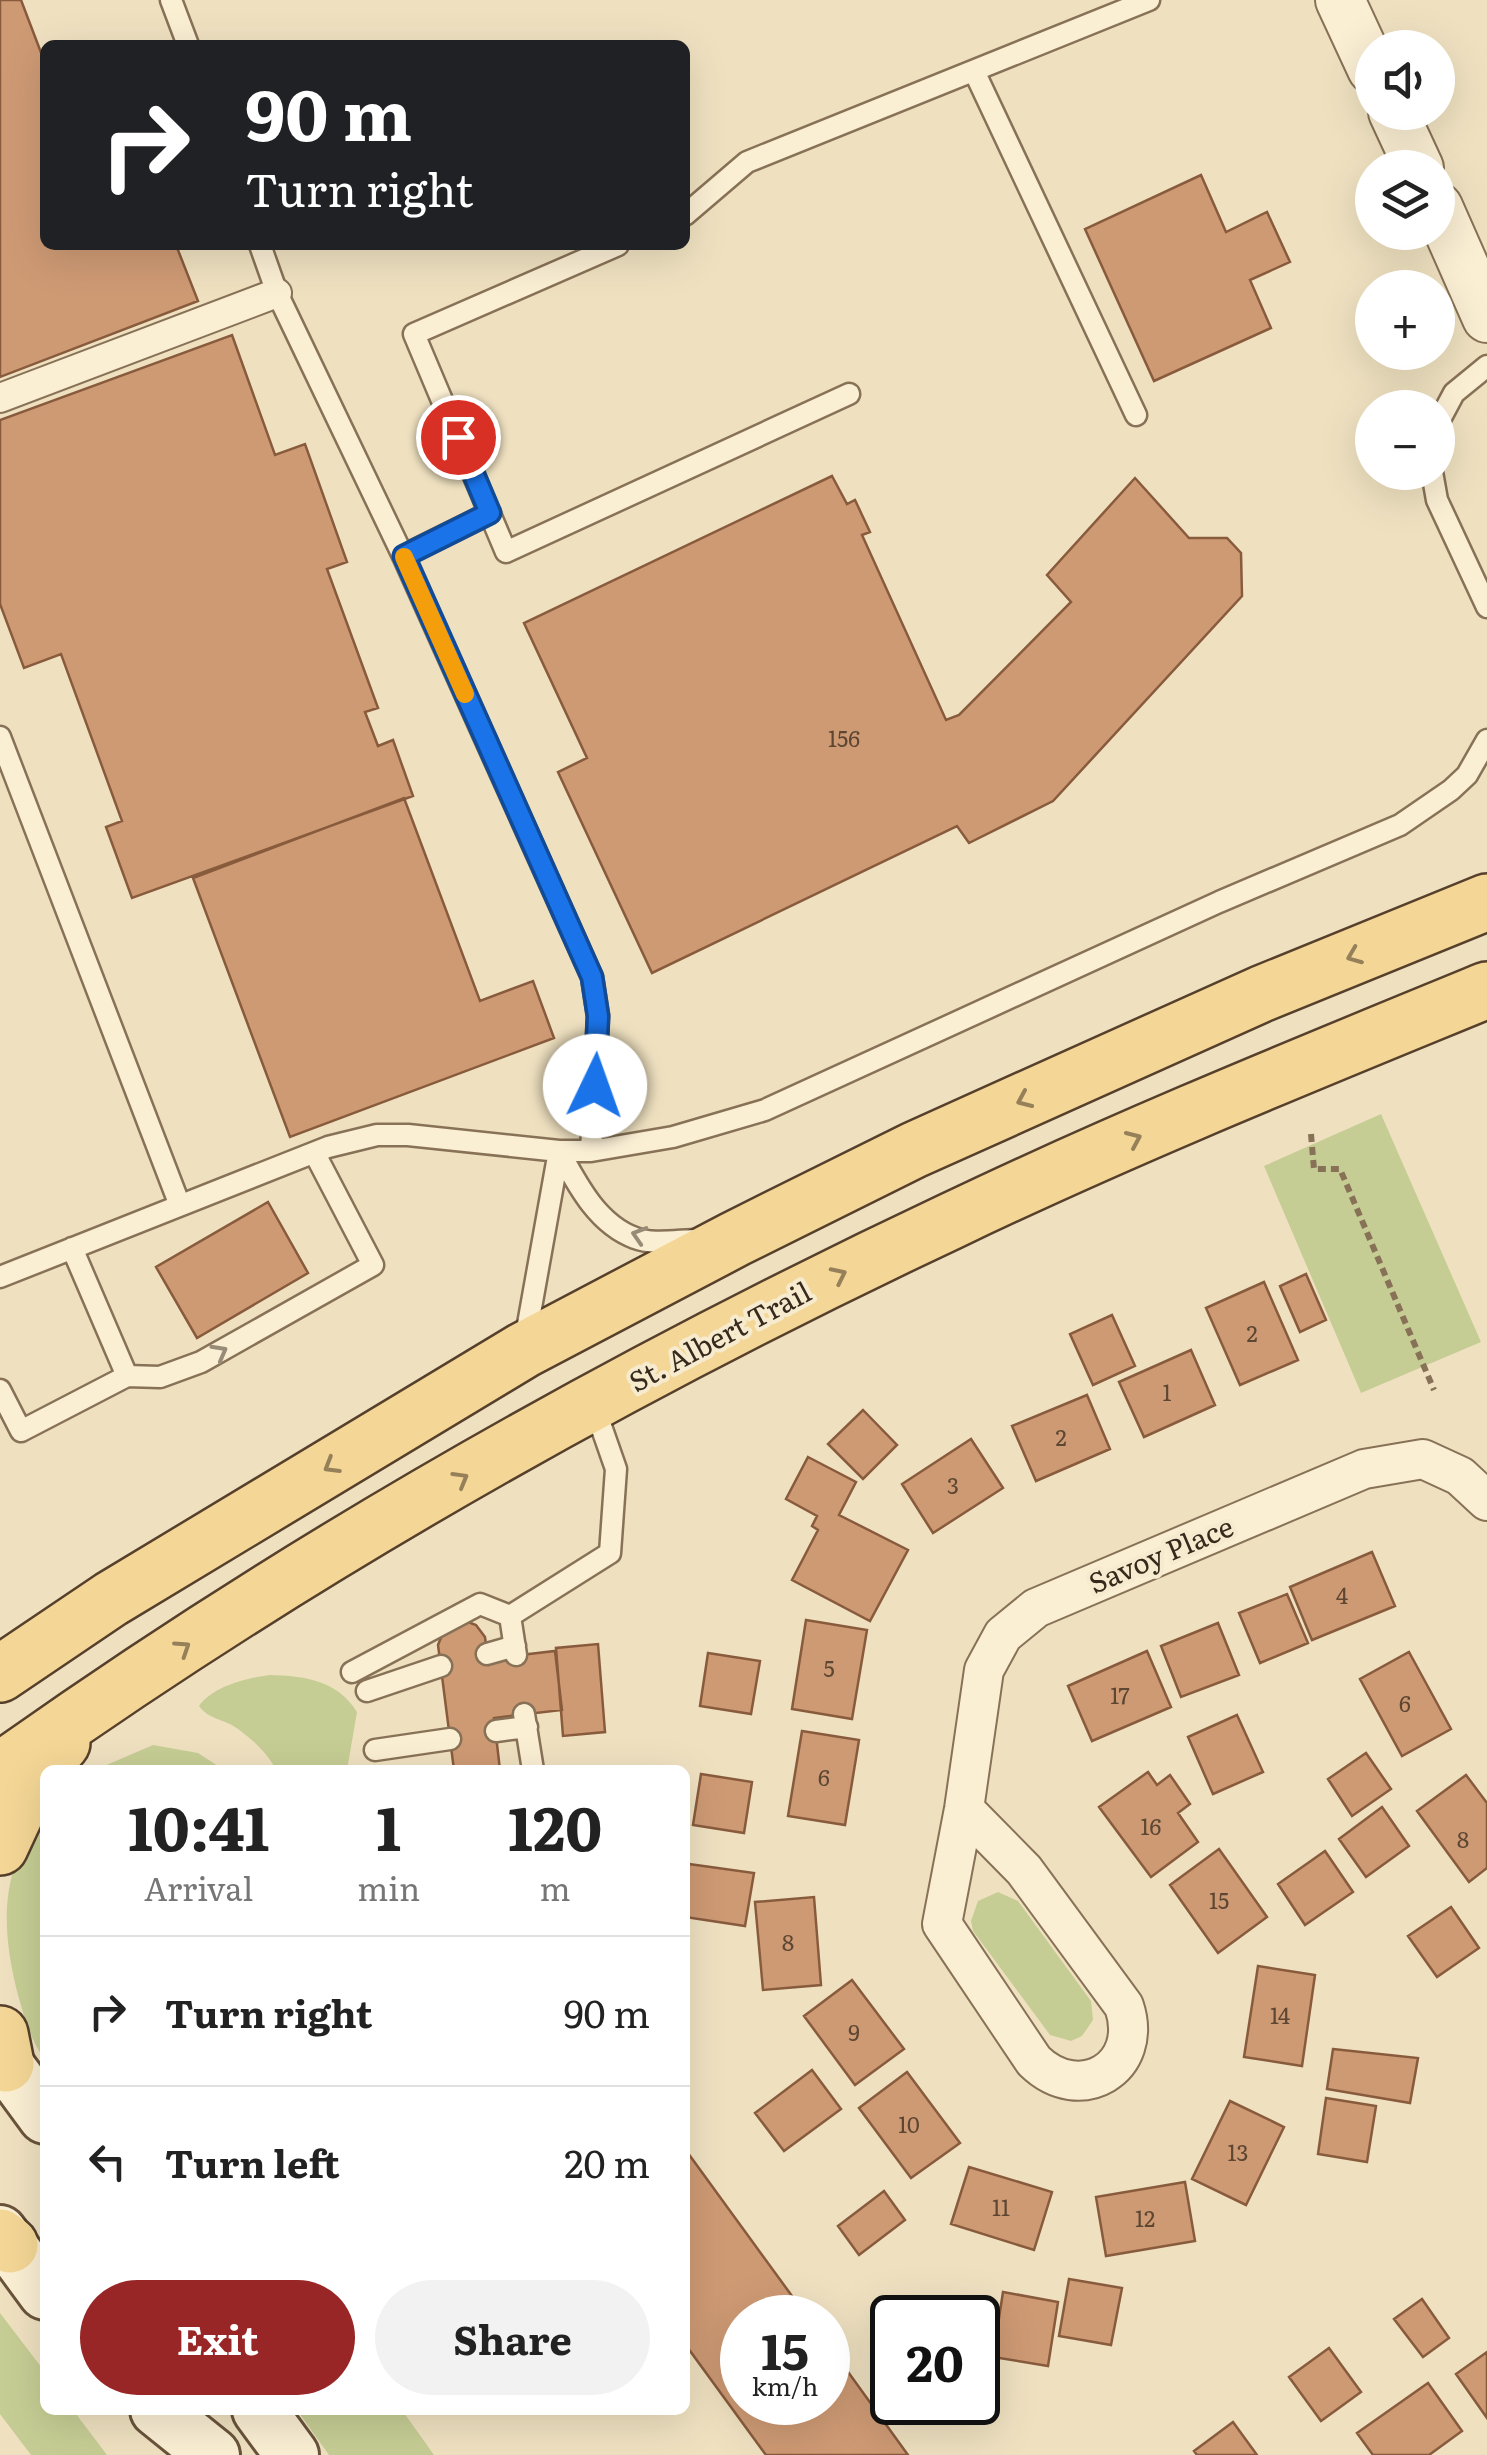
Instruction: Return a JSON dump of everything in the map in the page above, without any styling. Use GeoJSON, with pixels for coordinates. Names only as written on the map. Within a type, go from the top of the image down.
{"type":"FeatureCollection","features":[{"type":"Feature","properties":{"kind":"main road"},"geometry":{"type":"LineString","coordinates":[[0,1674],[111,1598],[524,1350],[914,1150],[1261,994],[1466,910],[1487,870]]}},
{"type":"Feature","properties":{"kind":"main road","name":"St. Albert Trail"},"geometry":{"type":"LineString","coordinates":[[0,1771],[100,1699],[288,1580],[593,1404],[790,1298],[954,1219],[1281,1074],[1487,990]]}},
{"type":"Feature","properties":{"kind":"main road"},"geometry":{"type":"LineString","coordinates":[[0,1626],[111,1598]]}},
{"type":"Feature","properties":{"kind":"main road"},"geometry":{"type":"LineString","coordinates":[[43,1765],[100,1699]]}},
{"type":"Feature","properties":{"kind":"main road"},"geometry":{"type":"LineString","coordinates":[[0,1846],[40,1769]]}},
{"type":"Feature","properties":{"kind":"main road"},"geometry":{"type":"LineString","coordinates":[[2,2051],[40,2109]]}},
{"type":"Feature","properties":{"kind":"main road"},"geometry":{"type":"LineString","coordinates":[[3,2238],[40,2286]]}},
{"type":"Feature","properties":{"kind":"main road"},"geometry":{"type":"LineString","coordinates":[[135,2415],[164,2455]]}},
{"type":"Feature","properties":{"kind":"main road"},"geometry":{"type":"LineString","coordinates":[[163,2415],[213,2455]]}},
{"type":"Feature","properties":{"kind":"main road"},"geometry":{"type":"LineString","coordinates":[[263,2415],[292,2455]]}},
{"type":"Feature","properties":{"kind":"street"},"geometry":{"type":"LineString","coordinates":[[1340,0],[1355,32]]}},
{"type":"Feature","properties":{"kind":"street"},"geometry":{"type":"LineString","coordinates":[[1455,246],[1487,318]]}},
{"type":"Feature","properties":{"kind":"street"},"geometry":{"type":"LineString","coordinates":[[0,398],[277,292]]}},
{"type":"Feature","properties":{"kind":"street","name":"Savoy Place"},"geometry":{"type":"LineString","coordinates":[[964,1809],[1024,1870],[1124,2006],[1129,2021],[1128,2037],[1116,2065],[1104,2075],[1074,2082],[1045,2072],[942,1924],[984,1670],[1004,1635],[1036,1608],[1364,1468],[1423,1458],[1460,1476],[1487,1501]]}},
{"type":"Feature","properties":{"kind":"lane"},"geometry":{"type":"LineString","coordinates":[[171,0],[186,40]]}},
{"type":"Feature","properties":{"kind":"lane"},"geometry":{"type":"LineString","coordinates":[[690,210],[747,162],[1150,0]]}},
{"type":"Feature","properties":{"kind":"lane"},"geometry":{"type":"LineString","coordinates":[[974,71],[1136,415]]}},
{"type":"Feature","properties":{"kind":"lane"},"geometry":{"type":"LineString","coordinates":[[262,250],[277,292],[404,556],[592,977],[598,1016],[591,1151]]}},
{"type":"Feature","properties":{"kind":"lane"},"geometry":{"type":"LineString","coordinates":[[607,250],[414,334],[506,552],[849,394]]}},
{"type":"Feature","properties":{"kind":"lane"},"geometry":{"type":"LineString","coordinates":[[1455,393],[1487,366]]}},
{"type":"Feature","properties":{"kind":"lane"},"geometry":{"type":"LineString","coordinates":[[1435,490],[1487,607]]}},
{"type":"Feature","properties":{"kind":"lane"},"geometry":{"type":"LineString","coordinates":[[404,556],[490,513]]}},
{"type":"Feature","properties":{"kind":"lane"},"geometry":{"type":"LineString","coordinates":[[0,738],[180,1204]]}},
{"type":"Feature","properties":{"kind":"lane"},"geometry":{"type":"LineString","coordinates":[[0,1277],[328,1147],[376,1136],[408,1135],[591,1151],[672,1137],[765,1110],[1219,902],[1400,825],[1451,790],[1466,775],[1487,740]]}},
{"type":"Feature","properties":{"kind":"lane"},"geometry":{"type":"LineString","coordinates":[[559,1151],[594,1207],[637,1240],[735,1239]]}},
{"type":"Feature","properties":{"kind":"lane"},"geometry":{"type":"LineString","coordinates":[[524,1350],[559,1151]]}},
{"type":"Feature","properties":{"kind":"lane"},"geometry":{"type":"LineString","coordinates":[[2,1400],[21,1431],[128,1376],[160,1377],[201,1362],[373,1265],[315,1154]]}},
{"type":"Feature","properties":{"kind":"lane"},"geometry":{"type":"LineString","coordinates":[[72,1248],[128,1376]]}},
{"type":"Feature","properties":{"kind":"lane"},"geometry":{"type":"LineString","coordinates":[[510,1616],[610,1553],[616,1469],[593,1404]]}},
{"type":"Feature","properties":{"kind":"lane"},"geometry":{"type":"LineString","coordinates":[[352,1672],[480,1604],[510,1616]]}},
{"type":"Feature","properties":{"kind":"lane"},"geometry":{"type":"LineString","coordinates":[[487,1654],[516,1651],[510,1616]]}},
{"type":"Feature","properties":{"kind":"lane"},"geometry":{"type":"LineString","coordinates":[[366,1691],[440,1666]]}},
{"type":"Feature","properties":{"kind":"lane"},"geometry":{"type":"LineString","coordinates":[[496,1732],[526,1720],[532,1765]]}},
{"type":"Feature","properties":{"kind":"lane"},"geometry":{"type":"LineString","coordinates":[[375,1750],[450,1738]]}},
{"type":"Feature","properties":{"kind":"path"},"geometry":{"type":"LineString","coordinates":[[1311,1134],[1314,1169],[1340,1168],[1434,1390]]}},
{"type":"Feature","properties":{"kind":"green space"},"geometry":{"type":"Polygon","coordinates":[[[1381,1114],[1481,1342],[1361,1393],[1264,1166],[1381,1114]]]}},
{"type":"Feature","properties":{"kind":"green space"},"geometry":{"type":"Polygon","coordinates":[[[270,1675],[296,1677],[330,1686],[340,1693],[357,1712],[348,1765],[273,1765],[247,1736],[199,1706],[222,1688],[270,1675]]]}},
{"type":"Feature","properties":{"kind":"green space"},"geometry":{"type":"Polygon","coordinates":[[[153,1745],[198,1753],[216,1765],[107,1765],[153,1745]]]}},
{"type":"Feature","properties":{"kind":"green space"},"geometry":{"type":"Polygon","coordinates":[[[40,1818],[40,2051],[18,1995],[8,1945],[12,1876],[40,1818]]]}},
{"type":"Feature","properties":{"kind":"green space"},"geometry":{"type":"Polygon","coordinates":[[[998,1892],[1018,1901],[1091,2001],[1093,2020],[1082,2036],[1071,2041],[1050,2035],[973,1931],[971,1921],[978,1901],[998,1892]]]}},
{"type":"Feature","properties":{"kind":"green space"},"geometry":{"type":"Polygon","coordinates":[[[0,2313],[40,2365],[40,2415],[77,2415],[107,2455],[31,2455],[0,2414],[0,2313]]]}},
{"type":"Feature","properties":{"kind":"green space"},"geometry":{"type":"Polygon","coordinates":[[[301,2415],[406,2415],[434,2455],[329,2455],[301,2415]]]}},
{"type":"Feature","properties":{"kind":"building"},"geometry":{"type":"Polygon","coordinates":[[[0,0],[21,0],[40,50],[40,250],[178,250],[198,301],[0,377],[0,0]]]}},
{"type":"Feature","properties":{"kind":"building"},"geometry":{"type":"Polygon","coordinates":[[[1201,175],[1226,232],[1267,212],[1290,262],[1250,280],[1271,328],[1154,381],[1085,229],[1201,175]]]}},
{"type":"Feature","properties":{"kind":"building"},"geometry":{"type":"Polygon","coordinates":[[[232,335],[275,455],[305,444],[347,562],[327,569],[378,708],[365,712],[378,746],[393,740],[413,796],[132,898],[106,827],[122,821],[61,654],[24,668],[0,604],[0,420],[232,335]]]}},
{"type":"Feature","properties":{"kind":"building"},"geometry":{"type":"Polygon","coordinates":[[[832,476],[847,504],[855,500],[870,532],[862,535],[946,720],[959,715],[1071,602],[1047,575],[1135,478],[1189,538],[1227,538],[1241,553],[1242,596],[1053,801],[969,843],[957,826],[652,973],[558,772],[587,758],[524,623],[832,476]]]}},
{"type":"Feature","properties":{"kind":"building"},"geometry":{"type":"Polygon","coordinates":[[[404,798],[480,1001],[533,981],[554,1038],[290,1137],[193,878],[404,798]]]}},
{"type":"Feature","properties":{"kind":"building"},"geometry":{"type":"Polygon","coordinates":[[[268,1202],[308,1273],[197,1338],[156,1267],[268,1202]]]}},
{"type":"Feature","properties":{"kind":"building"},"geometry":{"type":"Polygon","coordinates":[[[1306,1274],[1326,1320],[1300,1332],[1280,1286],[1306,1274]]]}},
{"type":"Feature","properties":{"kind":"building"},"geometry":{"type":"Polygon","coordinates":[[[1264,1282],[1298,1360],[1240,1385],[1206,1308],[1264,1282]]]}},
{"type":"Feature","properties":{"kind":"building"},"geometry":{"type":"Polygon","coordinates":[[[1112,1315],[1135,1366],[1093,1385],[1070,1334],[1112,1315]]]}},
{"type":"Feature","properties":{"kind":"building"},"geometry":{"type":"Polygon","coordinates":[[[1191,1350],[1215,1405],[1144,1437],[1119,1382],[1191,1350]]]}},
{"type":"Feature","properties":{"kind":"building"},"geometry":{"type":"Polygon","coordinates":[[[1087,1395],[1110,1449],[1036,1481],[1012,1426],[1087,1395]]]}},
{"type":"Feature","properties":{"kind":"building"},"geometry":{"type":"Polygon","coordinates":[[[863,1410],[897,1445],[863,1479],[828,1444],[863,1410]]]}},
{"type":"Feature","properties":{"kind":"building"},"geometry":{"type":"Polygon","coordinates":[[[971,1439],[1003,1488],[933,1533],[902,1484],[971,1439]]]}},
{"type":"Feature","properties":{"kind":"building"},"geometry":{"type":"Polygon","coordinates":[[[808,1457],[856,1482],[839,1515],[908,1550],[870,1621],[792,1580],[818,1530],[812,1526],[817,1516],[786,1499],[808,1457]]]}},
{"type":"Feature","properties":{"kind":"building"},"geometry":{"type":"Polygon","coordinates":[[[1372,1552],[1395,1606],[1312,1640],[1290,1587],[1372,1552]]]}},
{"type":"Feature","properties":{"kind":"building"},"geometry":{"type":"Polygon","coordinates":[[[1287,1594],[1308,1643],[1260,1663],[1239,1613],[1287,1594]]]}},
{"type":"Feature","properties":{"kind":"building"},"geometry":{"type":"Polygon","coordinates":[[[806,1620],[867,1630],[852,1719],[792,1709],[806,1620]]]}},
{"type":"Feature","properties":{"kind":"building"},"geometry":{"type":"Polygon","coordinates":[[[468,1622],[476,1625],[485,1637],[488,1659],[555,1651],[562,1710],[494,1718],[499,1765],[453,1765],[438,1645],[444,1630],[468,1622]]]}},
{"type":"Feature","properties":{"kind":"building"},"geometry":{"type":"Polygon","coordinates":[[[1218,1623],[1239,1675],[1181,1697],[1161,1646],[1218,1623]]]}},
{"type":"Feature","properties":{"kind":"building"},"geometry":{"type":"Polygon","coordinates":[[[598,1644],[605,1732],[563,1736],[556,1648],[598,1644]]]}},
{"type":"Feature","properties":{"kind":"building"},"geometry":{"type":"Polygon","coordinates":[[[1147,1651],[1171,1707],[1092,1741],[1068,1686],[1147,1651]]]}},
{"type":"Feature","properties":{"kind":"building"},"geometry":{"type":"Polygon","coordinates":[[[1409,1652],[1451,1729],[1402,1756],[1360,1679],[1409,1652]]]}},
{"type":"Feature","properties":{"kind":"building"},"geometry":{"type":"Polygon","coordinates":[[[708,1653],[760,1661],[751,1714],[700,1706],[708,1653]]]}},
{"type":"Feature","properties":{"kind":"building"},"geometry":{"type":"Polygon","coordinates":[[[1237,1715],[1263,1772],[1213,1794],[1188,1737],[1237,1715]]]}},
{"type":"Feature","properties":{"kind":"building"},"geometry":{"type":"Polygon","coordinates":[[[802,1731],[859,1740],[845,1825],[788,1816],[802,1731]]]}},
{"type":"Feature","properties":{"kind":"building"},"geometry":{"type":"Polygon","coordinates":[[[1366,1753],[1391,1789],[1352,1816],[1328,1779],[1366,1753]]]}},
{"type":"Feature","properties":{"kind":"building"},"geometry":{"type":"Polygon","coordinates":[[[1148,1772],[1157,1785],[1170,1775],[1190,1804],[1178,1813],[1198,1842],[1151,1877],[1099,1807],[1148,1772]]]}},
{"type":"Feature","properties":{"kind":"building"},"geometry":{"type":"Polygon","coordinates":[[[701,1774],[752,1782],[744,1833],[693,1825],[701,1774]]]}},
{"type":"Feature","properties":{"kind":"building"},"geometry":{"type":"Polygon","coordinates":[[[1466,1775],[1487,1803],[1487,1868],[1469,1882],[1417,1811],[1466,1775]]]}},
{"type":"Feature","properties":{"kind":"building"},"geometry":{"type":"Polygon","coordinates":[[[1382,1807],[1409,1846],[1366,1877],[1339,1839],[1382,1807]]]}},
{"type":"Feature","properties":{"kind":"building"},"geometry":{"type":"Polygon","coordinates":[[[1219,1849],[1267,1917],[1218,1953],[1170,1885],[1219,1849]]]}},
{"type":"Feature","properties":{"kind":"building"},"geometry":{"type":"Polygon","coordinates":[[[1325,1851],[1353,1892],[1305,1925],[1278,1884],[1325,1851]]]}},
{"type":"Feature","properties":{"kind":"building"},"geometry":{"type":"Polygon","coordinates":[[[690,1864],[754,1873],[745,1926],[690,1918],[690,1864]]]}},
{"type":"Feature","properties":{"kind":"building"},"geometry":{"type":"Polygon","coordinates":[[[814,1897],[821,1985],[763,1990],[755,1902],[814,1897]]]}},
{"type":"Feature","properties":{"kind":"building"},"geometry":{"type":"Polygon","coordinates":[[[1451,1907],[1479,1948],[1437,1977],[1408,1936],[1451,1907]]]}},
{"type":"Feature","properties":{"kind":"building"},"geometry":{"type":"Polygon","coordinates":[[[1258,1966],[1315,1975],[1302,2066],[1244,2057],[1258,1966]]]}},
{"type":"Feature","properties":{"kind":"building"},"geometry":{"type":"Polygon","coordinates":[[[852,1980],[904,2049],[855,2085],[804,2016],[852,1980]]]}},
{"type":"Feature","properties":{"kind":"building"},"geometry":{"type":"Polygon","coordinates":[[[1333,2049],[1418,2058],[1410,2103],[1327,2089],[1333,2049]]]}},
{"type":"Feature","properties":{"kind":"building"},"geometry":{"type":"Polygon","coordinates":[[[812,2070],[841,2109],[784,2151],[755,2113],[812,2070]]]}},
{"type":"Feature","properties":{"kind":"building"},"geometry":{"type":"Polygon","coordinates":[[[907,2072],[960,2143],[911,2178],[859,2108],[907,2072]]]}},
{"type":"Feature","properties":{"kind":"building"},"geometry":{"type":"Polygon","coordinates":[[[1326,2098],[1376,2106],[1367,2162],[1318,2154],[1326,2098]]]}},
{"type":"Feature","properties":{"kind":"building"},"geometry":{"type":"Polygon","coordinates":[[[1230,2101],[1284,2127],[1246,2205],[1192,2179],[1230,2101]]]}},
{"type":"Feature","properties":{"kind":"building"},"geometry":{"type":"Polygon","coordinates":[[[690,2156],[791,2295],[720,2295],[720,2392],[690,2351],[690,2156]]]}},
{"type":"Feature","properties":{"kind":"building"},"geometry":{"type":"Polygon","coordinates":[[[969,2167],[1052,2192],[1034,2250],[951,2224],[969,2167]]]}},
{"type":"Feature","properties":{"kind":"building"},"geometry":{"type":"Polygon","coordinates":[[[1185,2182],[1195,2241],[1106,2256],[1096,2197],[1185,2182]]]}},
{"type":"Feature","properties":{"kind":"building"},"geometry":{"type":"Polygon","coordinates":[[[884,2191],[905,2220],[859,2255],[838,2226],[884,2191]]]}},
{"type":"Feature","properties":{"kind":"building"},"geometry":{"type":"Polygon","coordinates":[[[1069,2279],[1122,2288],[1111,2345],[1059,2336],[1069,2279]]]}},
{"type":"Feature","properties":{"kind":"building"},"geometry":{"type":"Polygon","coordinates":[[[1003,2292],[1058,2302],[1048,2366],[1000,2358],[1003,2292]]]}},
{"type":"Feature","properties":{"kind":"building"},"geometry":{"type":"Polygon","coordinates":[[[1422,2299],[1449,2338],[1423,2357],[1394,2319],[1422,2299]]]}},
{"type":"Feature","properties":{"kind":"building"},"geometry":{"type":"Polygon","coordinates":[[[1329,2348],[1361,2392],[1321,2421],[1289,2377],[1329,2348]]]}},
{"type":"Feature","properties":{"kind":"building"},"geometry":{"type":"Polygon","coordinates":[[[1487,2352],[1487,2418],[1456,2374],[1487,2352]]]}},
{"type":"Feature","properties":{"kind":"building"},"geometry":{"type":"Polygon","coordinates":[[[850,2375],[870,2402],[870,2425],[886,2425],[908,2455],[766,2455],[744,2425],[850,2425],[850,2375]]]}},
{"type":"Feature","properties":{"kind":"building"},"geometry":{"type":"Polygon","coordinates":[[[1428,2383],[1462,2431],[1429,2455],[1373,2455],[1357,2433],[1428,2383]]]}},
{"type":"Feature","properties":{"kind":"building"},"geometry":{"type":"Polygon","coordinates":[[[1233,2422],[1257,2455],[1197,2455],[1194,2451],[1233,2422]]]}},
{"type":"Feature","properties":{"kind":"slow traffic"},"geometry":{"type":"LineString","coordinates":[[404,557],[465,694]]}},
{"type":"Feature","properties":{"kind":"route"},"geometry":{"type":"LineString","coordinates":[[458,437],[490,513],[404,556],[592,977],[598,1016],[595,1086]]}}]}
